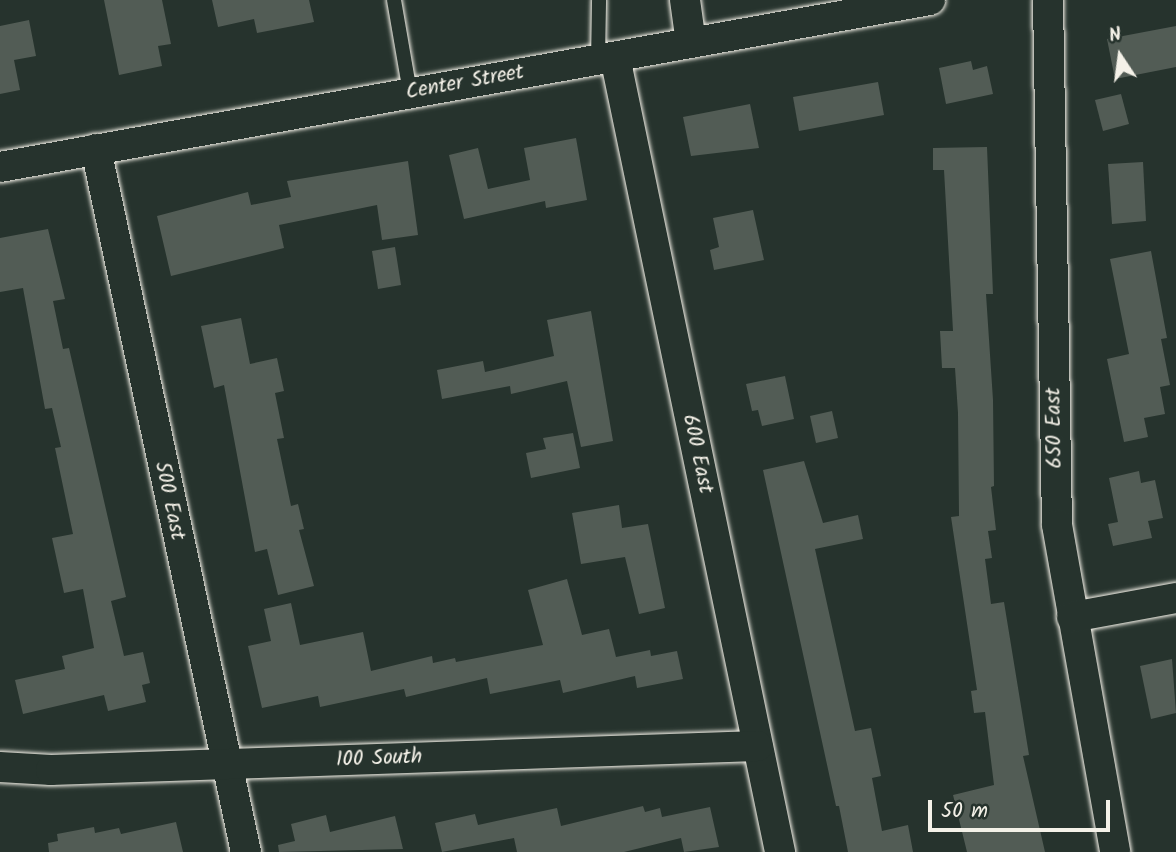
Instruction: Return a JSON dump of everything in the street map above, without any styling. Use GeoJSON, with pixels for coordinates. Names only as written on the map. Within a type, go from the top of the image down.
{"type":"FeatureCollection","features":[{"type":"Feature","properties":{"kind":"street"},"geometry":{"type":"LineString","coordinates":[[685,0],[691,43]]}},
{"type":"Feature","properties":{"kind":"street","name":"Center Street"},"geometry":{"type":"LineString","coordinates":[[0,167],[930,0]]}},
{"type":"Feature","properties":{"kind":"street","name":"650 East"},"geometry":{"type":"LineString","coordinates":[[1048,0],[1056,508],[1072,617],[1115,852]]}},
{"type":"Feature","properties":{"kind":"street","name":"600 East"},"geometry":{"type":"LineString","coordinates":[[606,58],[780,852]]}},
{"type":"Feature","properties":{"kind":"street","name":"500 East"},"geometry":{"type":"LineString","coordinates":[[96,149],[225,764],[246,852]]}},
{"type":"Feature","properties":{"kind":"street"},"geometry":{"type":"LineString","coordinates":[[1072,617],[1176,598]]}},
{"type":"Feature","properties":{"kind":"street","name":"100 South"},"geometry":{"type":"LineString","coordinates":[[0,767],[51,770],[758,746]]}},
{"type":"Feature","properties":{"kind":"lane"},"geometry":{"type":"LineString","coordinates":[[394,0],[410,93]]}},
{"type":"Feature","properties":{"kind":"lane"},"geometry":{"type":"LineString","coordinates":[[599,0],[606,58]]}},
{"type":"Feature","properties":{"kind":"building"},"geometry":{"type":"Polygon","coordinates":[[[104,0],[162,0],[171,44],[158,46],[162,66],[119,75],[104,0]]]}},
{"type":"Feature","properties":{"kind":"building"},"geometry":{"type":"Polygon","coordinates":[[[212,0],[309,0],[314,22],[257,33],[254,19],[218,27],[212,0]]]}},
{"type":"Feature","properties":{"kind":"building"},"geometry":{"type":"Polygon","coordinates":[[[29,20],[36,56],[14,60],[20,90],[0,94],[0,26],[29,20]]]}},
{"type":"Feature","properties":{"kind":"building"},"geometry":{"type":"Polygon","coordinates":[[[1176,26],[1176,67],[1115,79],[1107,39],[1176,26]]]}},
{"type":"Feature","properties":{"kind":"building"},"geometry":{"type":"Polygon","coordinates":[[[971,61],[973,70],[987,66],[993,94],[946,104],[939,68],[971,61]]]}},
{"type":"Feature","properties":{"kind":"building"},"geometry":{"type":"Polygon","coordinates":[[[878,82],[884,115],[799,131],[793,97],[878,82]]]}},
{"type":"Feature","properties":{"kind":"building"},"geometry":{"type":"Polygon","coordinates":[[[1121,94],[1129,124],[1103,131],[1095,100],[1121,94]]]}},
{"type":"Feature","properties":{"kind":"building"},"geometry":{"type":"Polygon","coordinates":[[[750,104],[759,148],[691,156],[683,117],[750,104]]]}},
{"type":"Feature","properties":{"kind":"building"},"geometry":{"type":"Polygon","coordinates":[[[576,138],[587,200],[546,208],[545,201],[464,219],[449,155],[478,148],[488,189],[530,180],[524,148],[576,138]]]}},
{"type":"Feature","properties":{"kind":"building"},"geometry":{"type":"Polygon","coordinates":[[[987,147],[993,294],[986,294],[993,400],[994,486],[991,487],[996,530],[988,531],[992,558],[985,559],[991,604],[1004,602],[1029,755],[1023,756],[1045,852],[967,852],[953,795],[994,785],[985,712],[974,713],[971,691],[977,690],[951,517],[959,516],[958,413],[955,368],[942,368],[940,331],[953,331],[944,170],[933,170],[933,148],[987,147]]]}},
{"type":"Feature","properties":{"kind":"building"},"geometry":{"type":"Polygon","coordinates":[[[408,161],[418,235],[382,240],[377,205],[279,225],[284,248],[171,276],[157,216],[248,192],[251,205],[291,197],[287,181],[408,161]]]}},
{"type":"Feature","properties":{"kind":"building"},"geometry":{"type":"Polygon","coordinates":[[[1143,162],[1146,221],[1112,224],[1108,164],[1143,162]]]}},
{"type":"Feature","properties":{"kind":"building"},"geometry":{"type":"Polygon","coordinates":[[[753,210],[764,260],[714,270],[710,250],[719,247],[713,218],[753,210]]]}},
{"type":"Feature","properties":{"kind":"building"},"geometry":{"type":"Polygon","coordinates":[[[48,229],[65,299],[53,301],[63,349],[69,348],[126,597],[111,601],[124,656],[143,652],[150,683],[142,685],[146,702],[108,711],[104,695],[23,714],[15,680],[65,669],[62,656],[94,648],[83,589],[64,593],[52,538],[73,534],[55,448],[61,447],[52,408],[45,409],[23,288],[0,292],[0,238],[48,229]]]}},
{"type":"Feature","properties":{"kind":"building"},"geometry":{"type":"Polygon","coordinates":[[[395,247],[401,285],[378,289],[372,251],[395,247]]]}},
{"type":"Feature","properties":{"kind":"building"},"geometry":{"type":"Polygon","coordinates":[[[1151,251],[1167,338],[1161,339],[1170,385],[1160,387],[1165,414],[1144,418],[1148,437],[1124,442],[1107,359],[1129,354],[1110,259],[1151,251]]]}},
{"type":"Feature","properties":{"kind":"building"},"geometry":{"type":"Polygon","coordinates":[[[591,311],[613,441],[581,447],[567,381],[511,394],[510,386],[442,399],[437,370],[483,361],[485,372],[554,356],[547,320],[591,311]]]}},
{"type":"Feature","properties":{"kind":"building"},"geometry":{"type":"Polygon","coordinates":[[[241,318],[250,364],[277,358],[284,391],[275,393],[284,438],[277,439],[291,506],[298,504],[304,529],[299,530],[314,586],[278,595],[267,549],[255,552],[224,385],[214,388],[201,326],[241,318]]]}},
{"type":"Feature","properties":{"kind":"building"},"geometry":{"type":"Polygon","coordinates":[[[785,376],[794,419],[762,426],[758,410],[752,411],[746,384],[785,376]]]}},
{"type":"Feature","properties":{"kind":"building"},"geometry":{"type":"Polygon","coordinates":[[[832,411],[838,438],[816,443],[810,416],[832,411]]]}},
{"type":"Feature","properties":{"kind":"building"},"geometry":{"type":"Polygon","coordinates":[[[573,433],[580,468],[531,478],[526,453],[546,449],[543,438],[573,433]]]}},
{"type":"Feature","properties":{"kind":"building"},"geometry":{"type":"Polygon","coordinates":[[[804,461],[823,523],[858,515],[863,539],[815,549],[855,731],[871,728],[881,776],[872,778],[882,831],[908,825],[913,852],[848,852],[763,470],[804,461]]]}},
{"type":"Feature","properties":{"kind":"building"},"geometry":{"type":"Polygon","coordinates":[[[1139,471],[1141,483],[1155,480],[1163,518],[1148,521],[1152,538],[1113,546],[1108,524],[1118,522],[1109,478],[1139,471]]]}},
{"type":"Feature","properties":{"kind":"building"},"geometry":{"type":"Polygon","coordinates":[[[619,505],[622,528],[648,524],[665,608],[639,614],[625,557],[581,564],[572,513],[619,505]]]}},
{"type":"Feature","properties":{"kind":"building"},"geometry":{"type":"Polygon","coordinates":[[[567,579],[582,635],[609,629],[616,657],[650,650],[651,656],[677,651],[683,679],[637,688],[635,676],[563,693],[560,680],[490,694],[487,678],[406,697],[404,689],[320,707],[318,696],[262,708],[248,646],[271,641],[264,609],[291,603],[300,645],[363,632],[371,671],[432,656],[433,663],[455,658],[456,662],[543,645],[528,590],[567,579]]]}},
{"type":"Feature","properties":{"kind":"building"},"geometry":{"type":"Polygon","coordinates":[[[1172,659],[1176,713],[1151,719],[1140,666],[1172,659]]]}},
{"type":"Feature","properties":{"kind":"building"},"geometry":{"type":"Polygon","coordinates":[[[643,806],[645,812],[660,808],[662,817],[710,807],[719,847],[684,852],[681,838],[624,852],[517,852],[514,838],[442,852],[435,823],[475,814],[478,825],[557,808],[561,826],[643,806]]]}},
{"type":"Feature","properties":{"kind":"building"},"geometry":{"type":"Polygon","coordinates":[[[326,815],[330,832],[395,816],[403,849],[279,852],[278,845],[295,841],[291,824],[326,815]]]}},
{"type":"Feature","properties":{"kind":"building"},"geometry":{"type":"Polygon","coordinates":[[[176,822],[183,852],[49,852],[48,843],[58,841],[57,834],[94,827],[95,833],[119,828],[121,834],[176,822]]]}}]}
